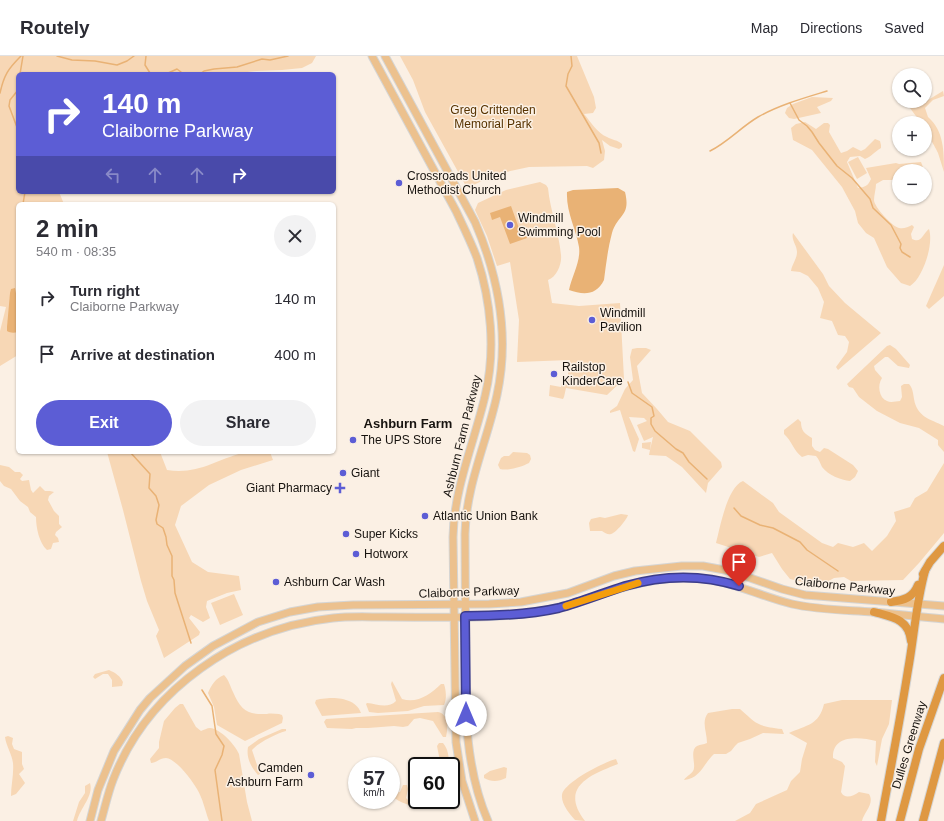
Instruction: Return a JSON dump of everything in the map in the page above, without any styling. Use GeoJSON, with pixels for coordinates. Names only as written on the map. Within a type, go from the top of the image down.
{"type":"FeatureCollection","features":[{"type":"Feature","properties":{"kind":"highway"},"geometry":{"type":"LineString","coordinates":[[891,602],[905,600],[914,593],[930,562],[944,546]]}},
{"type":"Feature","properties":{"kind":"highway"},"geometry":{"type":"LineString","coordinates":[[881,821],[895,751],[918,604],[925,571]]}},
{"type":"Feature","properties":{"kind":"highway"},"geometry":{"type":"LineString","coordinates":[[874,612],[895,618],[904,623],[910,635],[912,649]]}},
{"type":"Feature","properties":{"kind":"highway","name":"Dulles Greenway"},"geometry":{"type":"LineString","coordinates":[[900,821],[918,749],[944,678]]}},
{"type":"Feature","properties":{"kind":"highway"},"geometry":{"type":"LineString","coordinates":[[923,821],[944,743]]}},
{"type":"Feature","properties":{"kind":"main road","name":"Ashburn Farm Parkway"},"geometry":{"type":"LineString","coordinates":[[372,56],[467,233],[479,265],[488,303],[491,352],[487,388],[461,478],[454,513],[453,537],[456,742],[462,780],[475,821]]}},
{"type":"Feature","properties":{"kind":"main road","name":"Ashburn Farm Parkway"},"geometry":{"type":"LineString","coordinates":[[385,56],[475,222],[492,268],[499,300],[502,332],[501,370],[497,395],[472,483],[466,512],[464,540],[466,715],[468,744],[477,790],[488,821]]}},
{"type":"Feature","properties":{"kind":"main road","name":"Claiborne Parkway"},"geometry":{"type":"LineString","coordinates":[[90,821],[98,790],[108,764],[140,710],[150,698],[175,675],[213,646],[258,622],[305,610],[353,605],[506,603],[537,600],[568,593],[635,570],[682,566],[703,566],[730,571],[782,589],[805,595],[944,606]]}},
{"type":"Feature","properties":{"kind":"main road","name":"Claiborne Parkway"},"geometry":{"type":"LineString","coordinates":[[102,821],[113,779],[119,766],[138,734],[168,696],[216,657],[258,636],[310,621],[340,617],[510,615],[538,612],[573,604],[639,582],[683,577],[728,582],[793,604],[944,619]]}},
{"type":"Feature","properties":{"kind":"green space"},"geometry":{"type":"Polygon","coordinates":[[[0,56],[316,56],[312,63],[302,68],[248,72],[16,72],[16,194],[60,194],[63,202],[16,202],[16,356],[0,366],[0,331],[6,307],[0,306],[0,56]]]}},
{"type":"Feature","properties":{"kind":"green space","name":"Greg Crittenden Memorial Park"},"geometry":{"type":"Polygon","coordinates":[[[400,56],[577,56],[594,97],[596,108],[593,113],[584,114],[600,133],[622,144],[622,147],[619,149],[610,146],[602,140],[605,151],[604,160],[593,168],[587,166],[529,167],[497,174],[467,188],[425,112],[413,80],[400,56]]]}},
{"type":"Feature","properties":{"kind":"green space"},"geometry":{"type":"Polygon","coordinates":[[[943,91],[944,96],[932,101],[932,98],[943,91]]]}},
{"type":"Feature","properties":{"kind":"green space"},"geometry":{"type":"Polygon","coordinates":[[[812,97],[833,98],[831,101],[817,107],[821,113],[794,119],[789,118],[785,113],[787,108],[793,104],[812,97]]]}},
{"type":"Feature","properties":{"kind":"green space"},"geometry":{"type":"Polygon","coordinates":[[[910,108],[925,108],[928,116],[916,116],[910,108]]]}},
{"type":"Feature","properties":{"kind":"green space"},"geometry":{"type":"Polygon","coordinates":[[[805,122],[816,129],[824,123],[828,123],[830,125],[829,132],[841,153],[853,147],[861,151],[875,139],[880,141],[881,148],[869,157],[865,159],[860,156],[850,157],[847,162],[858,188],[866,186],[871,179],[866,168],[896,163],[899,164],[892,164],[892,180],[883,180],[876,184],[874,200],[884,216],[896,227],[906,228],[912,225],[914,227],[911,234],[912,239],[920,239],[929,229],[929,252],[919,276],[910,286],[901,283],[887,267],[874,238],[866,233],[858,223],[855,211],[842,187],[812,150],[793,140],[791,128],[796,124],[805,122]]]}},
{"type":"Feature","properties":{"kind":"green space"},"geometry":{"type":"Polygon","coordinates":[[[932,122],[940,135],[942,142],[944,172],[938,153],[932,142],[932,122]]]}},
{"type":"Feature","properties":{"kind":"green space"},"geometry":{"type":"Polygon","coordinates":[[[858,157],[867,173],[857,179],[848,162],[858,157]]]}},
{"type":"Feature","properties":{"kind":"green space"},"geometry":{"type":"Polygon","coordinates":[[[921,162],[922,164],[899,164],[921,162]]]}},
{"type":"Feature","properties":{"kind":"green space"},"geometry":{"type":"Polygon","coordinates":[[[540,182],[548,188],[561,255],[561,262],[558,270],[554,276],[548,280],[552,303],[579,306],[620,303],[624,379],[607,395],[566,388],[563,399],[549,396],[550,385],[561,387],[563,381],[567,381],[570,360],[517,362],[519,320],[510,262],[497,266],[487,236],[475,210],[478,203],[506,190],[540,182]]]}},
{"type":"Feature","properties":{"kind":"green space"},"geometry":{"type":"Polygon","coordinates":[[[793,233],[823,274],[829,286],[845,303],[881,333],[838,370],[836,367],[847,352],[849,342],[845,336],[838,335],[832,321],[820,318],[824,302],[818,288],[808,276],[800,272],[791,271],[797,252],[793,233]]]}},
{"type":"Feature","properties":{"kind":"green space"},"geometry":{"type":"Polygon","coordinates":[[[944,265],[944,296],[929,309],[926,306],[944,265]]]}},
{"type":"Feature","properties":{"kind":"green space"},"geometry":{"type":"Polygon","coordinates":[[[890,345],[896,349],[910,365],[909,368],[898,366],[888,357],[885,357],[874,366],[875,370],[882,378],[879,388],[882,397],[889,402],[900,401],[902,397],[901,386],[904,384],[909,384],[918,410],[921,414],[944,426],[944,452],[938,445],[938,440],[919,428],[900,423],[877,411],[859,397],[853,388],[849,387],[847,384],[887,346],[890,345]]]}},
{"type":"Feature","properties":{"kind":"green space"},"geometry":{"type":"Polygon","coordinates":[[[646,348],[651,350],[637,366],[642,393],[668,422],[690,431],[721,462],[722,467],[708,483],[706,493],[682,467],[666,456],[649,455],[653,437],[644,441],[637,425],[647,421],[644,418],[629,417],[639,439],[635,452],[633,451],[620,410],[610,413],[610,411],[617,406],[625,389],[633,380],[630,357],[632,349],[646,348]]]}},
{"type":"Feature","properties":{"kind":"green space"},"geometry":{"type":"Polygon","coordinates":[[[798,419],[801,422],[804,432],[812,438],[812,446],[815,450],[820,452],[824,448],[828,449],[853,465],[858,471],[855,477],[850,481],[843,480],[831,475],[825,470],[816,456],[808,455],[802,457],[799,454],[784,434],[784,430],[798,419]]]}},
{"type":"Feature","properties":{"kind":"green space"},"geometry":{"type":"Polygon","coordinates":[[[651,442],[650,450],[642,448],[642,443],[651,442]]]}},
{"type":"Feature","properties":{"kind":"green space"},"geometry":{"type":"Polygon","coordinates":[[[513,452],[527,453],[530,455],[531,459],[529,463],[515,468],[500,469],[498,465],[501,458],[504,456],[509,456],[513,452]]]}},
{"type":"Feature","properties":{"kind":"green space"},"geometry":{"type":"Polygon","coordinates":[[[108,454],[161,454],[167,470],[178,471],[197,469],[239,454],[271,454],[273,460],[241,470],[209,485],[181,506],[175,525],[192,562],[208,572],[239,576],[241,590],[227,593],[207,601],[206,607],[210,618],[203,622],[191,615],[189,618],[200,632],[199,635],[164,658],[156,636],[159,630],[147,601],[141,581],[108,454]]]}},
{"type":"Feature","properties":{"kind":"green space"},"geometry":{"type":"Polygon","coordinates":[[[944,463],[944,533],[903,580],[851,581],[844,577],[834,578],[816,585],[790,579],[772,553],[759,557],[716,543],[728,499],[737,485],[743,481],[773,503],[779,512],[822,543],[833,547],[838,543],[853,547],[864,543],[872,551],[887,536],[896,521],[894,512],[910,507],[915,498],[927,491],[944,463]]]}},
{"type":"Feature","properties":{"kind":"green space"},"geometry":{"type":"Polygon","coordinates":[[[0,465],[9,467],[15,472],[20,472],[23,475],[20,479],[22,481],[29,480],[33,493],[40,486],[45,491],[54,492],[49,496],[48,500],[54,511],[59,516],[59,524],[62,527],[56,532],[55,535],[59,542],[53,543],[51,549],[47,550],[40,539],[37,530],[36,517],[30,512],[28,507],[20,501],[11,489],[4,486],[0,481],[0,465]]]}},
{"type":"Feature","properties":{"kind":"green space"},"geometry":{"type":"Polygon","coordinates":[[[621,514],[628,515],[621,526],[613,533],[609,534],[602,531],[590,531],[589,523],[591,519],[600,517],[605,518],[621,514]]]}},
{"type":"Feature","properties":{"kind":"green space"},"geometry":{"type":"Polygon","coordinates":[[[234,594],[243,615],[220,625],[211,603],[234,594]]]}},
{"type":"Feature","properties":{"kind":"green space"},"geometry":{"type":"Polygon","coordinates":[[[109,670],[121,678],[123,682],[122,686],[112,687],[112,680],[108,674],[103,674],[95,679],[93,677],[95,674],[109,670]]]}},
{"type":"Feature","properties":{"kind":"green space"},"geometry":{"type":"Polygon","coordinates":[[[224,675],[242,707],[254,714],[282,715],[282,723],[245,741],[217,725],[214,707],[208,693],[214,682],[224,675]]]}},
{"type":"Feature","properties":{"kind":"green space"},"geometry":{"type":"Polygon","coordinates":[[[392,681],[402,699],[408,700],[423,697],[441,684],[444,684],[446,700],[444,705],[424,706],[408,711],[378,713],[369,712],[367,703],[390,705],[396,701],[391,684],[392,681]]]}},
{"type":"Feature","properties":{"kind":"green space"},"geometry":{"type":"Polygon","coordinates":[[[330,698],[344,699],[356,705],[361,713],[322,716],[315,703],[316,700],[330,698]]]}},
{"type":"Feature","properties":{"kind":"green space"},"geometry":{"type":"Polygon","coordinates":[[[842,700],[892,700],[889,724],[882,739],[877,766],[875,762],[876,741],[855,738],[848,739],[842,741],[834,750],[833,758],[842,762],[845,766],[841,792],[847,797],[859,792],[869,794],[871,798],[870,805],[862,821],[735,821],[750,813],[756,804],[787,790],[791,781],[800,772],[807,743],[789,733],[807,726],[815,720],[822,711],[824,704],[842,700]]]}},
{"type":"Feature","properties":{"kind":"green space"},"geometry":{"type":"Polygon","coordinates":[[[180,704],[183,704],[196,727],[201,731],[210,728],[219,731],[237,750],[252,821],[209,821],[199,793],[191,780],[179,766],[170,759],[166,758],[151,763],[150,759],[159,748],[164,721],[180,704]]]}},
{"type":"Feature","properties":{"kind":"green space"},"geometry":{"type":"Polygon","coordinates":[[[740,709],[762,726],[782,729],[784,734],[763,733],[738,743],[726,754],[714,754],[698,774],[684,780],[694,770],[693,753],[695,748],[698,745],[707,743],[705,720],[708,713],[740,709]]]}},
{"type":"Feature","properties":{"kind":"green space"},"geometry":{"type":"Polygon","coordinates":[[[438,712],[442,713],[447,722],[446,737],[443,737],[433,721],[420,718],[414,719],[408,726],[403,727],[394,726],[352,729],[327,728],[324,722],[326,719],[438,712]]]}},
{"type":"Feature","properties":{"kind":"green space"},"geometry":{"type":"Polygon","coordinates":[[[282,729],[286,729],[286,731],[259,744],[252,750],[260,774],[258,775],[250,762],[248,747],[259,739],[282,729]]]}},
{"type":"Feature","properties":{"kind":"green space"},"geometry":{"type":"Polygon","coordinates":[[[8,736],[13,738],[12,744],[14,749],[22,752],[22,764],[24,769],[19,774],[25,783],[16,794],[11,796],[13,763],[5,737],[8,736]]]}},
{"type":"Feature","properties":{"kind":"green space"},"geometry":{"type":"Polygon","coordinates":[[[439,743],[443,743],[448,757],[439,757],[437,746],[439,743]]]}},
{"type":"Feature","properties":{"kind":"green space"},"geometry":{"type":"Polygon","coordinates":[[[616,759],[618,764],[597,773],[581,784],[575,799],[578,809],[585,821],[575,820],[566,809],[563,802],[562,795],[564,790],[576,779],[603,764],[616,759]]]}},
{"type":"Feature","properties":{"kind":"green space"},"geometry":{"type":"Polygon","coordinates":[[[504,767],[507,768],[506,778],[495,781],[484,778],[484,775],[490,771],[504,767]]]}},
{"type":"Feature","properties":{"kind":"green space"},"geometry":{"type":"Polygon","coordinates":[[[90,783],[90,793],[77,821],[73,821],[79,802],[85,793],[85,786],[90,783]]]}},
{"type":"Feature","properties":{"kind":"green space"},"geometry":{"type":"Polygon","coordinates":[[[403,785],[407,785],[408,789],[406,798],[408,800],[408,804],[400,801],[400,792],[403,785]]]}},
{"type":"Feature","properties":{"kind":"shaded area"},"geometry":{"type":"Polygon","coordinates":[[[618,188],[625,192],[626,206],[625,211],[617,222],[612,233],[604,280],[593,292],[579,293],[569,290],[578,263],[579,247],[568,206],[567,192],[573,190],[618,188]]]}},
{"type":"Feature","properties":{"kind":"shaded area","name":"Windmill Swimming Pool"},"geometry":{"type":"Polygon","coordinates":[[[511,206],[520,231],[524,229],[527,238],[510,244],[500,217],[492,220],[490,213],[511,206]]]}},
{"type":"Feature","properties":{"kind":"shaded area"},"geometry":{"type":"Polygon","coordinates":[[[15,288],[16,293],[16,332],[12,333],[7,331],[11,289],[15,288]]]}},
{"type":"Feature","properties":{"kind":"waterway"},"geometry":{"type":"LineString","coordinates":[[0,93],[7,73],[21,56]]}},
{"type":"Feature","properties":{"kind":"waterway"},"geometry":{"type":"LineString","coordinates":[[20,72],[23,56]]}},
{"type":"Feature","properties":{"kind":"waterway"},"geometry":{"type":"LineString","coordinates":[[57,56],[72,60],[95,61],[117,65],[134,56]]}},
{"type":"Feature","properties":{"kind":"waterway"},"geometry":{"type":"LineString","coordinates":[[146,56],[145,65],[149,72]]}},
{"type":"Feature","properties":{"kind":"waterway"},"geometry":{"type":"LineString","coordinates":[[203,72],[214,69],[237,67],[262,59],[270,60],[288,56]]}},
{"type":"Feature","properties":{"kind":"waterway"},"geometry":{"type":"LineString","coordinates":[[571,56],[572,66],[568,74],[566,86],[599,143],[601,153]]}},
{"type":"Feature","properties":{"kind":"waterway"},"geometry":{"type":"LineString","coordinates":[[170,72],[177,69],[181,72]]}},
{"type":"Feature","properties":{"kind":"waterway"},"geometry":{"type":"LineString","coordinates":[[710,151],[758,117],[792,102],[827,91]]}},
{"type":"Feature","properties":{"kind":"waterway"},"geometry":{"type":"LineString","coordinates":[[16,92],[10,100],[9,106],[16,125]]}},
{"type":"Feature","properties":{"kind":"waterway"},"geometry":{"type":"LineString","coordinates":[[790,103],[799,120],[812,132],[837,166],[852,178],[870,199],[873,208],[891,225],[901,244],[900,248],[902,252],[910,257]]}},
{"type":"Feature","properties":{"kind":"waterway"},"geometry":{"type":"LineString","coordinates":[[23,202],[25,194]]}},
{"type":"Feature","properties":{"kind":"waterway"},"geometry":{"type":"LineString","coordinates":[[628,382],[632,393],[652,407],[654,416],[651,418],[651,424],[655,431],[683,453],[689,462],[707,479]]}},
{"type":"Feature","properties":{"kind":"waterway"},"geometry":{"type":"LineString","coordinates":[[132,454],[150,474],[149,488],[156,496],[159,505],[156,520],[157,524],[163,528],[167,545],[172,556],[172,576],[174,580],[175,593],[191,643]]}},
{"type":"Feature","properties":{"kind":"waterway"},"geometry":{"type":"LineString","coordinates":[[734,508],[741,516],[760,525],[773,528],[800,542],[807,550],[838,571]]}},
{"type":"Feature","properties":{"kind":"waterway"},"geometry":{"type":"LineString","coordinates":[[202,690],[212,706],[216,734],[224,746],[222,755],[215,770],[222,821]]}},
{"type":"Feature","properties":{"kind":"slow traffic"},"geometry":{"type":"LineString","coordinates":[[566,606],[638,583]]}},
{"type":"Feature","properties":{"kind":"place","name":"Crossroads United Methodist Church"},"geometry":{"type":"Point","coordinates":[399,183]}},
{"type":"Feature","properties":{"kind":"place","name":"Windmill Swimming Pool"},"geometry":{"type":"Point","coordinates":[510,225]}},
{"type":"Feature","properties":{"kind":"place","name":"Windmill Pavilion"},"geometry":{"type":"Point","coordinates":[592,320]}},
{"type":"Feature","properties":{"kind":"place","name":"Railstop KinderCare"},"geometry":{"type":"Point","coordinates":[554,374]}},
{"type":"Feature","properties":{"kind":"place","name":"The UPS Store"},"geometry":{"type":"Point","coordinates":[353,440]}},
{"type":"Feature","properties":{"kind":"place","name":"Giant"},"geometry":{"type":"Point","coordinates":[343,473]}},
{"type":"Feature","properties":{"kind":"place","name":"Giant Pharmacy"},"geometry":{"type":"Point","coordinates":[340,488]}},
{"type":"Feature","properties":{"kind":"place","name":"Atlantic Union Bank"},"geometry":{"type":"Point","coordinates":[425,516]}},
{"type":"Feature","properties":{"kind":"place","name":"Super Kicks"},"geometry":{"type":"Point","coordinates":[346,534]}},
{"type":"Feature","properties":{"kind":"place","name":"Hotworx"},"geometry":{"type":"Point","coordinates":[356,554]}},
{"type":"Feature","properties":{"kind":"place","name":"Ashburn Car Wash"},"geometry":{"type":"Point","coordinates":[276,582]}},
{"type":"Feature","properties":{"kind":"place","name":"Camden Ashburn Farm"},"geometry":{"type":"Point","coordinates":[311,775]}},
{"type":"Feature","properties":{"kind":"district","name":"Ashburn Farm"},"geometry":{"type":"Point","coordinates":[408,423]}},
{"type":"Feature","properties":{"kind":"route"},"geometry":{"type":"LineString","coordinates":[[466,715],[465,616],[510,615],[548,610],[573,604],[639,582],[673,577],[702,578],[728,582],[739,586]]}}]}
